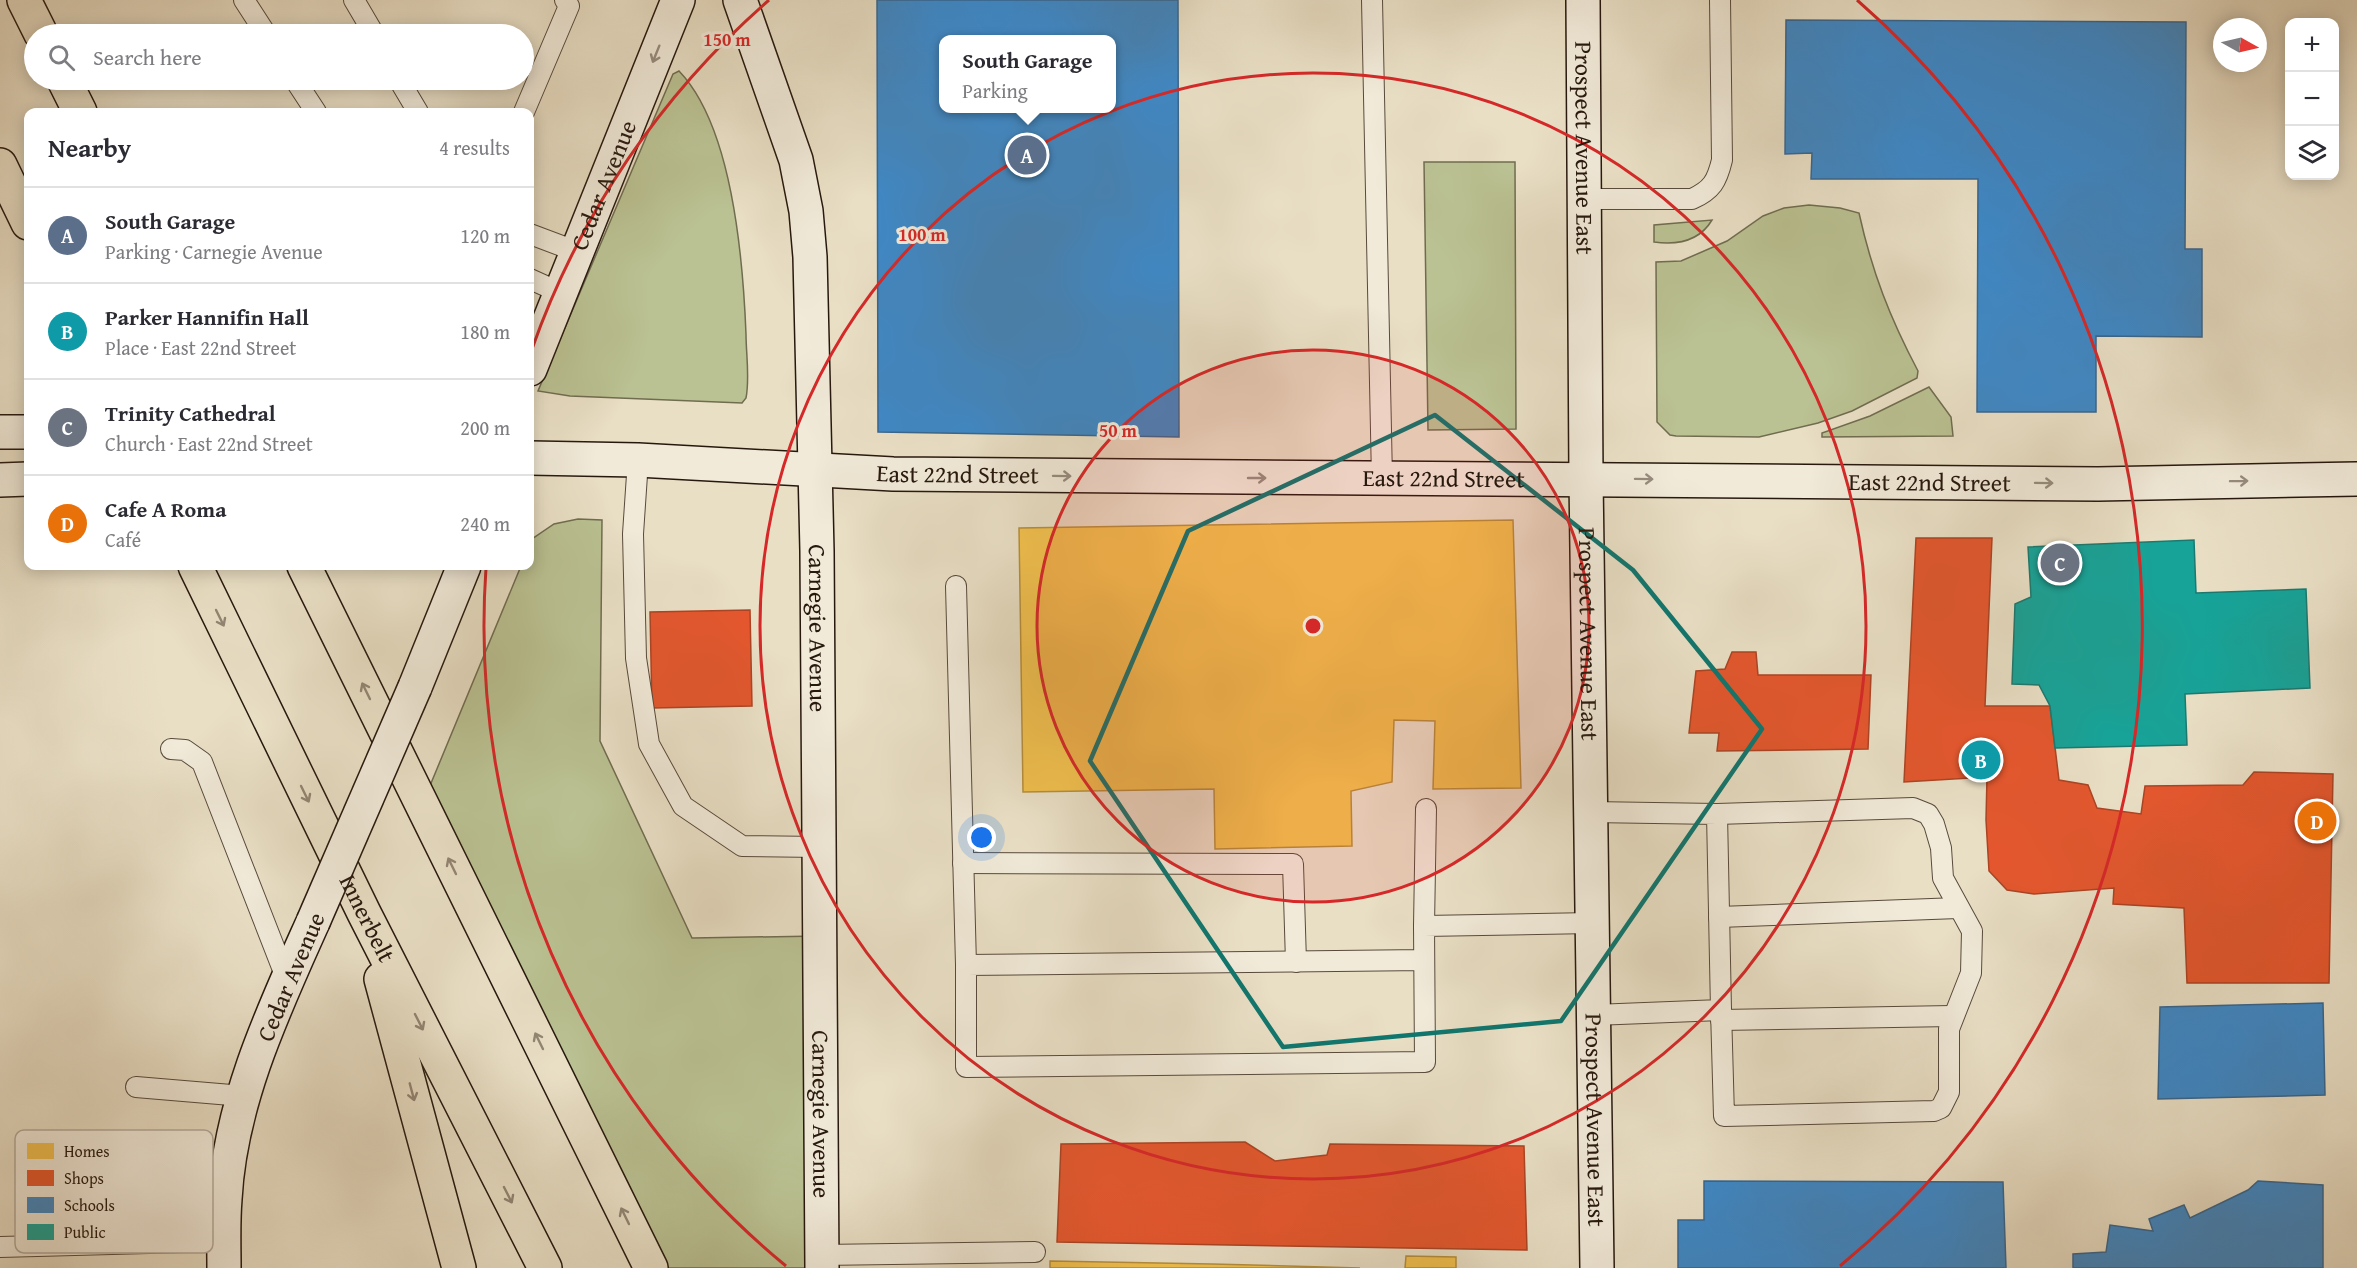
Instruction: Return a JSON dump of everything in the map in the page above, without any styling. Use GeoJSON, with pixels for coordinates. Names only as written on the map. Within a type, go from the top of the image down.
{"type":"FeatureCollection","features":[{"type":"Feature","properties":{"kind":"highway"},"geometry":{"type":"LineString","coordinates":[[24,0],[36,24]]}},
{"type":"Feature","properties":{"kind":"highway"},"geometry":{"type":"LineString","coordinates":[[69,90],[78,108]]}},
{"type":"Feature","properties":{"kind":"highway"},"geometry":{"type":"LineString","coordinates":[[0,165],[24,215]]}},
{"type":"Feature","properties":{"kind":"highway","name":"Innerbelt"},"geometry":{"type":"LineString","coordinates":[[197,570],[364,913],[545,1268]]}},
{"type":"Feature","properties":{"kind":"highway"},"geometry":{"type":"LineString","coordinates":[[306,570],[651,1268]]}},
{"type":"Feature","properties":{"kind":"highway"},"geometry":{"type":"LineString","coordinates":[[364,913],[459,1268]]}},
{"type":"Feature","properties":{"kind":"street","name":"Cedar Avenue"},"geometry":{"type":"LineString","coordinates":[[534,359],[678,0]]}},
{"type":"Feature","properties":{"kind":"street","name":"Carnegie Avenue"},"geometry":{"type":"LineString","coordinates":[[740,0],[796,160],[806,211],[810,257],[815,471],[821,1261]]}},
{"type":"Feature","properties":{"kind":"street","name":"Prospect Avenue East"},"geometry":{"type":"LineString","coordinates":[[1583,0],[1586,478],[1598,1268]]}},
{"type":"Feature","properties":{"kind":"street"},"geometry":{"type":"LineString","coordinates":[[0,432],[24,432]]}},
{"type":"Feature","properties":{"kind":"street","name":"East 22nd Street"},"geometry":{"type":"LineString","coordinates":[[534,458],[638,460],[815,471],[1382,479],[1586,478],[2098,484],[2357,479]]}},
{"type":"Feature","properties":{"kind":"street"},"geometry":{"type":"LineString","coordinates":[[0,480],[24,479]]}},
{"type":"Feature","properties":{"kind":"street","name":"Cedar Avenue"},"geometry":{"type":"LineString","coordinates":[[224,1255],[225,1198],[243,1096],[287,980],[415,687],[462,570]]}},
{"type":"Feature","properties":{"kind":"lane"},"geometry":{"type":"LineString","coordinates":[[244,0],[260,24]]}},
{"type":"Feature","properties":{"kind":"lane"},"geometry":{"type":"LineString","coordinates":[[354,0],[368,24]]}},
{"type":"Feature","properties":{"kind":"lane"},"geometry":{"type":"LineString","coordinates":[[534,88],[569,6],[565,0]]}},
{"type":"Feature","properties":{"kind":"lane"},"geometry":{"type":"LineString","coordinates":[[1372,0],[1382,479]]}},
{"type":"Feature","properties":{"kind":"lane"},"geometry":{"type":"LineString","coordinates":[[1584,199],[1692,199],[1706,193],[1717,180],[1722,160],[1720,0]]}},
{"type":"Feature","properties":{"kind":"lane"},"geometry":{"type":"LineString","coordinates":[[301,90],[313,108]]}},
{"type":"Feature","properties":{"kind":"lane"},"geometry":{"type":"LineString","coordinates":[[405,90],[416,108]]}},
{"type":"Feature","properties":{"kind":"lane"},"geometry":{"type":"LineString","coordinates":[[526,108],[533,90]]}},
{"type":"Feature","properties":{"kind":"lane"},"geometry":{"type":"LineString","coordinates":[[534,236],[578,252]]}},
{"type":"Feature","properties":{"kind":"lane"},"geometry":{"type":"LineString","coordinates":[[534,281],[561,293]]}},
{"type":"Feature","properties":{"kind":"lane"},"geometry":{"type":"LineString","coordinates":[[638,460],[633,534],[636,658],[649,744],[683,806],[742,846],[819,847]]}},
{"type":"Feature","properties":{"kind":"lane"},"geometry":{"type":"LineString","coordinates":[[956,586],[966,965],[966,1066],[1425,1062],[1426,809]]}},
{"type":"Feature","properties":{"kind":"lane"},"geometry":{"type":"LineString","coordinates":[[171,749],[185,750],[202,762],[287,980]]}},
{"type":"Feature","properties":{"kind":"lane"},"geometry":{"type":"LineString","coordinates":[[1591,812],[1718,814],[1914,808],[1928,814],[1934,824],[1941,848],[1943,878],[1972,931],[1971,974],[1967,990],[1952,1016],[1949,1029],[1948,1092],[1941,1108],[1934,1111],[1724,1116],[1718,814]]}},
{"type":"Feature","properties":{"kind":"lane"},"geometry":{"type":"LineString","coordinates":[[963,863],[1293,864],[1296,962]]}},
{"type":"Feature","properties":{"kind":"lane"},"geometry":{"type":"LineString","coordinates":[[1719,917],[1958,908]]}},
{"type":"Feature","properties":{"kind":"lane"},"geometry":{"type":"LineString","coordinates":[[1424,926],[1592,924]]}},
{"type":"Feature","properties":{"kind":"lane"},"geometry":{"type":"LineString","coordinates":[[966,965],[1424,960]]}},
{"type":"Feature","properties":{"kind":"lane"},"geometry":{"type":"LineString","coordinates":[[1594,1016],[1952,1016]]}},
{"type":"Feature","properties":{"kind":"lane"},"geometry":{"type":"LineString","coordinates":[[135,1087],[243,1096]]}},
{"type":"Feature","properties":{"kind":"lane"},"geometry":{"type":"LineString","coordinates":[[0,1247],[15,1248]]}},
{"type":"Feature","properties":{"kind":"lane"},"geometry":{"type":"LineString","coordinates":[[821,1261],[1035,1252]]}},
{"type":"Feature","properties":{"kind":"lane"},"geometry":{"type":"LineString","coordinates":[[168,1253],[224,1255]]}},
{"type":"Feature","properties":{"kind":"highlighted area"},"geometry":{"type":"Polygon","coordinates":[[[1435,415],[1633,570],[1762,729],[1561,1021],[1283,1047],[1090,761],[1188,531],[1435,415]]]}},
{"type":"Feature","properties":{"kind":"green space"},"geometry":{"type":"Polygon","coordinates":[[[679,71],[697,95],[711,125],[723,159],[731,195],[742,269],[748,374],[746,398],[742,403],[570,396],[538,391],[673,74],[679,71]]]}},
{"type":"Feature","properties":{"kind":"green space"},"geometry":{"type":"Polygon","coordinates":[[[1424,162],[1515,162],[1516,429],[1428,430],[1424,162]]]}},
{"type":"Feature","properties":{"kind":"green space"},"geometry":{"type":"Polygon","coordinates":[[[1809,205],[1840,208],[1859,213],[1876,275],[1890,313],[1918,371],[1917,378],[1852,411],[1818,423],[1759,437],[1670,435],[1657,422],[1656,262],[1681,261],[1727,241],[1763,216],[1784,208],[1809,205]]]}},
{"type":"Feature","properties":{"kind":"green space"},"geometry":{"type":"Polygon","coordinates":[[[1712,220],[1701,233],[1694,237],[1671,243],[1654,242],[1654,225],[1712,220]]]}},
{"type":"Feature","properties":{"kind":"green space"},"geometry":{"type":"Polygon","coordinates":[[[1929,387],[1951,417],[1953,436],[1822,437],[1822,433],[1870,416],[1929,387]]]}},
{"type":"Feature","properties":{"kind":"green space"},"geometry":{"type":"Polygon","coordinates":[[[578,519],[602,520],[600,741],[692,938],[819,936],[822,1268],[651,1268],[422,805],[519,570],[534,570],[534,538],[554,524],[578,519]]]}},
{"type":"Feature","properties":{"kind":"building: Homes"},"geometry":{"type":"Polygon","coordinates":[[[1513,520],[1521,788],[1433,789],[1435,721],[1394,720],[1392,782],[1351,791],[1352,846],[1215,849],[1214,789],[1023,792],[1019,528],[1513,520]]]}},
{"type":"Feature","properties":{"kind":"building: Homes"},"geometry":{"type":"Polygon","coordinates":[[[1406,1256],[1456,1257],[1456,1268],[1405,1268],[1406,1256]]]}},
{"type":"Feature","properties":{"kind":"building: Homes"},"geometry":{"type":"Polygon","coordinates":[[[1050,1261],[1212,1264],[1360,1268],[1050,1268],[1050,1261]]]}},
{"type":"Feature","properties":{"kind":"building: Shops"},"geometry":{"type":"Polygon","coordinates":[[[1916,538],[1992,538],[1985,706],[2050,706],[2059,780],[2088,785],[2097,808],[2141,814],[2145,786],[2243,785],[2254,772],[2333,774],[2329,983],[2187,983],[2184,908],[2113,904],[2114,888],[2034,894],[2007,890],[1989,871],[1986,820],[1987,777],[1904,782],[1916,538]]]}},
{"type":"Feature","properties":{"kind":"building: Shops"},"geometry":{"type":"Polygon","coordinates":[[[750,610],[752,706],[652,708],[650,612],[750,610]]]}},
{"type":"Feature","properties":{"kind":"building: Shops"},"geometry":{"type":"Polygon","coordinates":[[[1732,652],[1756,652],[1758,675],[1871,675],[1868,749],[1717,751],[1719,733],[1689,733],[1696,671],[1725,669],[1732,652]]]}},
{"type":"Feature","properties":{"kind":"building: Shops"},"geometry":{"type":"Polygon","coordinates":[[[1245,1142],[1275,1161],[1327,1155],[1330,1144],[1524,1146],[1527,1250],[1057,1242],[1061,1144],[1245,1142]]]}},
{"type":"Feature","properties":{"kind":"building: Schools"},"geometry":{"type":"Polygon","coordinates":[[[877,0],[1178,0],[1179,437],[878,432],[877,0]]]}},
{"type":"Feature","properties":{"kind":"building: Schools"},"geometry":{"type":"Polygon","coordinates":[[[1786,20],[2186,22],[2185,249],[2202,249],[2202,337],[2096,336],[2096,412],[1977,412],[1978,179],[1811,179],[1812,153],[1785,154],[1786,20]]]}},
{"type":"Feature","properties":{"kind":"building: Schools"},"geometry":{"type":"Polygon","coordinates":[[[2323,1003],[2325,1095],[2158,1099],[2160,1007],[2323,1003]]]}},
{"type":"Feature","properties":{"kind":"building: Schools"},"geometry":{"type":"Polygon","coordinates":[[[1704,1181],[2003,1182],[2006,1268],[1678,1268],[1678,1220],[1704,1220],[1704,1181]]]}},
{"type":"Feature","properties":{"kind":"building: Schools"},"geometry":{"type":"Polygon","coordinates":[[[2258,1181],[2323,1185],[2323,1268],[2073,1268],[2073,1254],[2106,1252],[2110,1225],[2153,1231],[2149,1219],[2184,1205],[2190,1218],[2248,1190],[2258,1181]]]}},
{"type":"Feature","properties":{"kind":"building: Public"},"geometry":{"type":"Polygon","coordinates":[[[2194,540],[2196,593],[2306,589],[2310,688],[2185,694],[2187,745],[2055,748],[2050,706],[2039,685],[2012,684],[2015,604],[2031,597],[2028,547],[2194,540]]]}},
{"type":"Feature","properties":{"kind":"place","name":"South Garage"},"geometry":{"type":"Point","coordinates":[1027,155]}},
{"type":"Feature","properties":{"kind":"place","name":"Trinity Cathedral"},"geometry":{"type":"Point","coordinates":[2060,563]}},
{"type":"Feature","properties":{"kind":"place","name":"Parker Hannifin Hall"},"geometry":{"type":"Point","coordinates":[1981,760]}},
{"type":"Feature","properties":{"kind":"place","name":"Cafe A Roma"},"geometry":{"type":"Point","coordinates":[2317,821]}}]}
